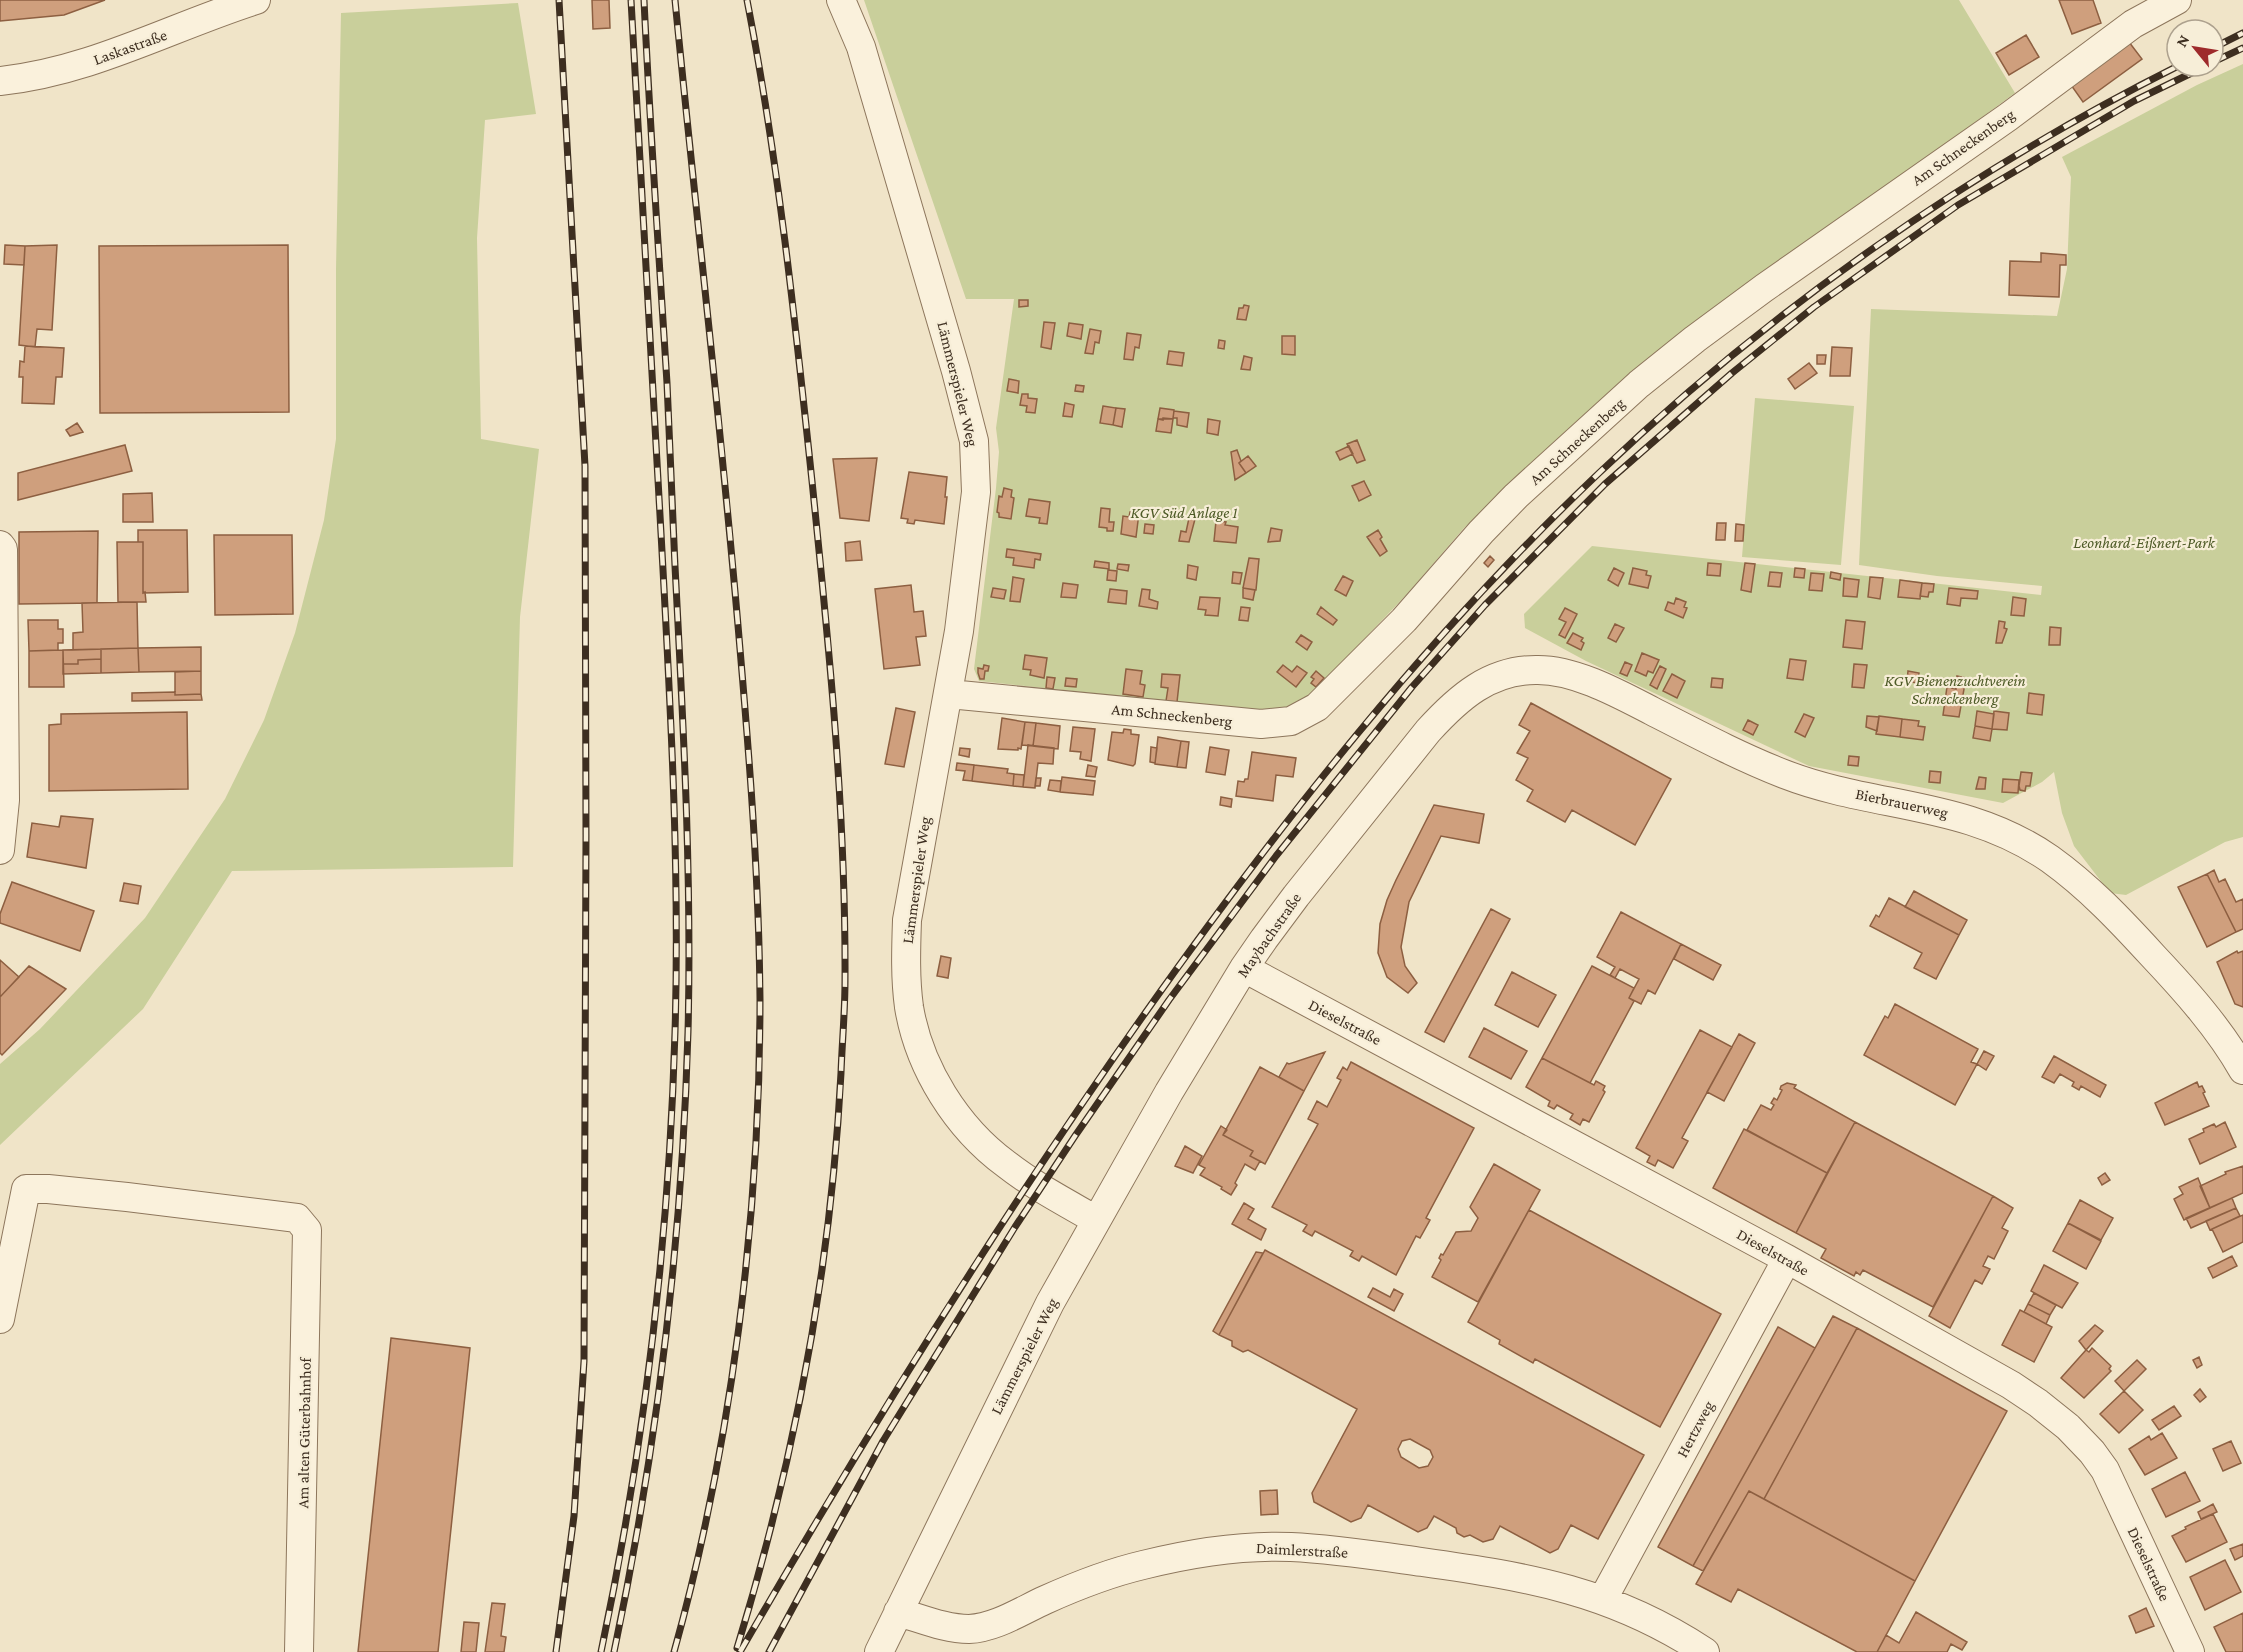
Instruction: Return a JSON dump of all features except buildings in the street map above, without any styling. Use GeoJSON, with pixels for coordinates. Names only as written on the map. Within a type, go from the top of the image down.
{"type":"FeatureCollection","features":[{"type":"Feature","properties":{"kind":"street","name":"Laskastraße"},"geometry":{"type":"LineString","coordinates":[[0,81],[29,78],[68,69],[256,0]]}},
{"type":"Feature","properties":{"kind":"street","name":"Lämmerspieler Weg"},"geometry":{"type":"LineString","coordinates":[[840,0],[852,22],[861,47],[956,371],[974,441],[977,474],[959,631],[907,920],[907,985],[910,1009],[926,1063],[959,1119],[1004,1163],[1054,1197],[1096,1220],[1019,1363],[879,1652]]}},
{"type":"Feature","properties":{"kind":"street","name":"Am Schneckenberg"},"geometry":{"type":"LineString","coordinates":[[949,694],[1261,724],[1282,723],[1304,716],[1333,693],[1404,620],[1481,532],[1516,496],[1639,384],[1755,294],[2008,117],[2133,24],[2177,0]]}},
{"type":"Feature","properties":{"kind":"street"},"geometry":{"type":"LineString","coordinates":[[0,545],[3,549],[5,800],[0,850]]}},
{"type":"Feature","properties":{"kind":"street","name":"Bierbrauerweg"},"geometry":{"type":"LineString","coordinates":[[1484,682],[1507,674],[1540,670],[1582,680],[1616,692],[1756,762],[1800,780],[1959,816],[2009,835],[2050,859],[2079,881],[2119,919],[2211,1023],[2243,1070]]}},
{"type":"Feature","properties":{"kind":"street","name":"Maybachstraße"},"geometry":{"type":"LineString","coordinates":[[1096,1220],[1244,968],[1296,896],[1428,732],[1449,708],[1484,682]]}},
{"type":"Feature","properties":{"kind":"street","name":"Dieselstraße"},"geometry":{"type":"LineString","coordinates":[[1244,968],[1787,1260],[2011,1385],[2054,1415],[2080,1439],[2105,1470],[2190,1652]]}},
{"type":"Feature","properties":{"kind":"street","name":"Am alten Güterbahnhof"},"geometry":{"type":"LineString","coordinates":[[0,1319],[27,1189],[105,1195],[297,1218],[308,1230],[299,1652]]}},
{"type":"Feature","properties":{"kind":"street","name":"Hertzweg"},"geometry":{"type":"LineString","coordinates":[[1603,1599],[1787,1260]]}},
{"type":"Feature","properties":{"kind":"street","name":"Daimlerstraße"},"geometry":{"type":"LineString","coordinates":[[898,1612],[956,1628],[977,1628],[1123,1570],[1216,1551],[1270,1547],[1325,1549],[1453,1566],[1532,1580],[1603,1599],[1653,1621],[1705,1652]]}},
{"type":"Feature","properties":{"kind":"green space","name":"KGV Süd Anlage 1"},"geometry":{"type":"Polygon","coordinates":[[[864,0],[1959,0],[2015,93],[1674,345],[1535,462],[1464,528],[1409,592],[1308,698],[1288,711],[1269,712],[979,681],[974,669],[996,488],[999,452],[996,428],[1014,299],[966,299],[864,0]]]}},
{"type":"Feature","properties":{"kind":"green space"},"geometry":{"type":"Polygon","coordinates":[[[518,3],[536,114],[485,120],[477,238],[481,439],[539,449],[520,617],[513,867],[232,871],[143,1009],[0,1145],[0,1064],[40,1029],[145,918],[225,799],[264,720],[295,633],[324,520],[336,439],[336,269],[341,13],[518,3]]]}},
{"type":"Feature","properties":{"kind":"green space"},"geometry":{"type":"Polygon","coordinates":[[[2243,64],[2243,837],[2225,842],[2126,895],[2110,893],[2074,846],[2062,813],[2054,772],[2042,782],[2003,803],[1809,766],[1586,661],[1525,628],[1524,614],[1592,546],[2041,595],[2042,586],[1937,576],[1859,565],[1871,309],[2057,316],[2067,269],[2071,177],[2062,157],[2197,85],[2212,78],[2225,78],[2225,72],[2243,64]]]}},
{"type":"Feature","properties":{"kind":"green space"},"geometry":{"type":"Polygon","coordinates":[[[1755,398],[1854,406],[1841,565],[1742,557],[1755,398]]]}},
{"type":"Feature","properties":{"kind":"railway"},"geometry":{"type":"LineString","coordinates":[[556,1652],[574,1516],[584,1361],[586,835],[585,466],[559,0]]}},
{"type":"Feature","properties":{"kind":"railway"},"geometry":{"type":"LineString","coordinates":[[601,1652],[630,1498],[652,1344],[667,1188],[675,1032],[676,907],[671,720],[631,0]]}},
{"type":"Feature","properties":{"kind":"railway"},"geometry":{"type":"LineString","coordinates":[[614,1652],[643,1498],[665,1344],[680,1188],[688,1032],[689,916],[684,741],[667,383],[644,0]]}},
{"type":"Feature","properties":{"kind":"railway"},"geometry":{"type":"LineString","coordinates":[[674,1652],[712,1492],[739,1328],[755,1162],[760,999],[758,911],[740,649],[675,0]]}},
{"type":"Feature","properties":{"kind":"railway"},"geometry":{"type":"LineString","coordinates":[[737,1648],[776,1507],[807,1364],[829,1219],[845,1004],[843,855],[830,668],[818,543],[785,240],[768,120],[747,0]]}},
{"type":"Feature","properties":{"kind":"railway"},"geometry":{"type":"LineString","coordinates":[[2225,42],[2243,33]]}},
{"type":"Feature","properties":{"kind":"railway"},"geometry":{"type":"LineString","coordinates":[[2225,56],[2243,48]]}},
{"type":"Feature","properties":{"kind":"railway"},"geometry":{"type":"LineString","coordinates":[[740,1652],[934,1329],[1089,1093],[1195,944],[1302,802],[1358,733],[1474,599],[1599,473],[1664,413],[1802,301],[1947,198],[2023,151],[2165,73]]}},
{"type":"Feature","properties":{"kind":"railway"},"geometry":{"type":"LineString","coordinates":[[769,1652],[883,1441],[1015,1227],[1075,1136],[1169,1000],[1276,856],[1412,687],[1485,605],[1605,484],[1732,373],[1814,307],[1958,205],[2134,101],[2181,78]]}},
{"type":"Feature","properties":{"kind":"park label","name":"Leonhard-Eißnert-Park"},"geometry":{"type":"Point","coordinates":[2144,542]}},
{"type":"Feature","properties":{"kind":"park label","name":"KGV Bienenzuchtverein Schneckenberg"},"geometry":{"type":"Point","coordinates":[1955,689]}}]}
